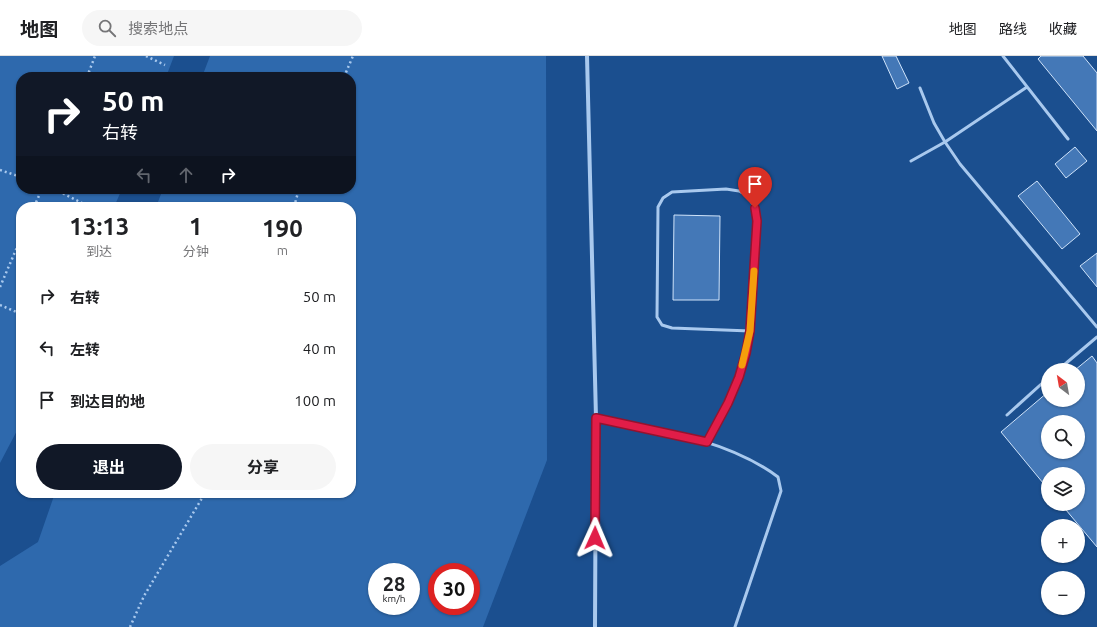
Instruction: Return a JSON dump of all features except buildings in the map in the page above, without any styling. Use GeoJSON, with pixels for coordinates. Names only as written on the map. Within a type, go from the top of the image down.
{"type":"FeatureCollection","features":[{"type":"Feature","properties":{"kind":"street"},"geometry":{"type":"LineString","coordinates":[[587,56],[596,418],[595,627]]}},
{"type":"Feature","properties":{"kind":"lane"},"geometry":{"type":"LineString","coordinates":[[1003,56],[1068,139]]}},
{"type":"Feature","properties":{"kind":"lane"},"geometry":{"type":"LineString","coordinates":[[912,161],[945,142],[1027,87]]}},
{"type":"Feature","properties":{"kind":"lane"},"geometry":{"type":"LineString","coordinates":[[920,88],[934,123],[960,164],[1097,327]]}},
{"type":"Feature","properties":{"kind":"lane"},"geometry":{"type":"LineString","coordinates":[[707,442],[728,403],[739,377],[746,353],[750,331],[757,221],[755,208],[748,196],[739,191],[726,189],[672,192],[664,198],[658,207],[657,316],[662,325],[672,328],[750,331]]}},
{"type":"Feature","properties":{"kind":"lane"},"geometry":{"type":"LineString","coordinates":[[1066,363],[1097,337]]}},
{"type":"Feature","properties":{"kind":"lane"},"geometry":{"type":"LineString","coordinates":[[1007,415],[1041,384]]}},
{"type":"Feature","properties":{"kind":"lane"},"geometry":{"type":"LineString","coordinates":[[596,418],[707,442],[749,458],[778,477],[781,485],[781,491],[734,627]]}},
{"type":"Feature","properties":{"kind":"path"},"geometry":{"type":"LineString","coordinates":[[89,72],[95,56]]}},
{"type":"Feature","properties":{"kind":"path"},"geometry":{"type":"LineString","coordinates":[[146,56],[165,65]]}},
{"type":"Feature","properties":{"kind":"path"},"geometry":{"type":"LineString","coordinates":[[346,72],[353,56]]}},
{"type":"Feature","properties":{"kind":"path"},"geometry":{"type":"LineString","coordinates":[[0,170],[16,175]]}},
{"type":"Feature","properties":{"kind":"path"},"geometry":{"type":"LineString","coordinates":[[64,194],[80,202]]}},
{"type":"Feature","properties":{"kind":"path"},"geometry":{"type":"LineString","coordinates":[[0,287],[16,250]]}},
{"type":"Feature","properties":{"kind":"path"},"geometry":{"type":"LineString","coordinates":[[0,305],[16,312]]}},
{"type":"Feature","properties":{"kind":"path"},"geometry":{"type":"LineString","coordinates":[[130,627],[144,596],[202,498]]}},
{"type":"Feature","properties":{"kind":"shaded area"},"geometry":{"type":"Polygon","coordinates":[[[0,56],[174,56],[168,72],[16,72],[16,194],[120,194],[116,202],[16,202],[16,433],[0,463],[0,56]]]}},
{"type":"Feature","properties":{"kind":"shaded area"},"geometry":{"type":"Polygon","coordinates":[[[210,56],[546,56],[547,460],[483,627],[0,627],[0,566],[38,542],[53,498],[356,498],[356,202],[158,202],[161,194],[356,194],[356,72],[204,72],[210,56]]]}},
{"type":"Feature","properties":{"kind":"slow traffic"},"geometry":{"type":"LineString","coordinates":[[742,365],[750,331],[754,271]]}},
{"type":"Feature","properties":{"kind":"route"},"geometry":{"type":"LineString","coordinates":[[595,538],[596,418],[707,442],[728,403],[739,377],[746,353],[750,331],[757,221],[755,208]]}}]}
